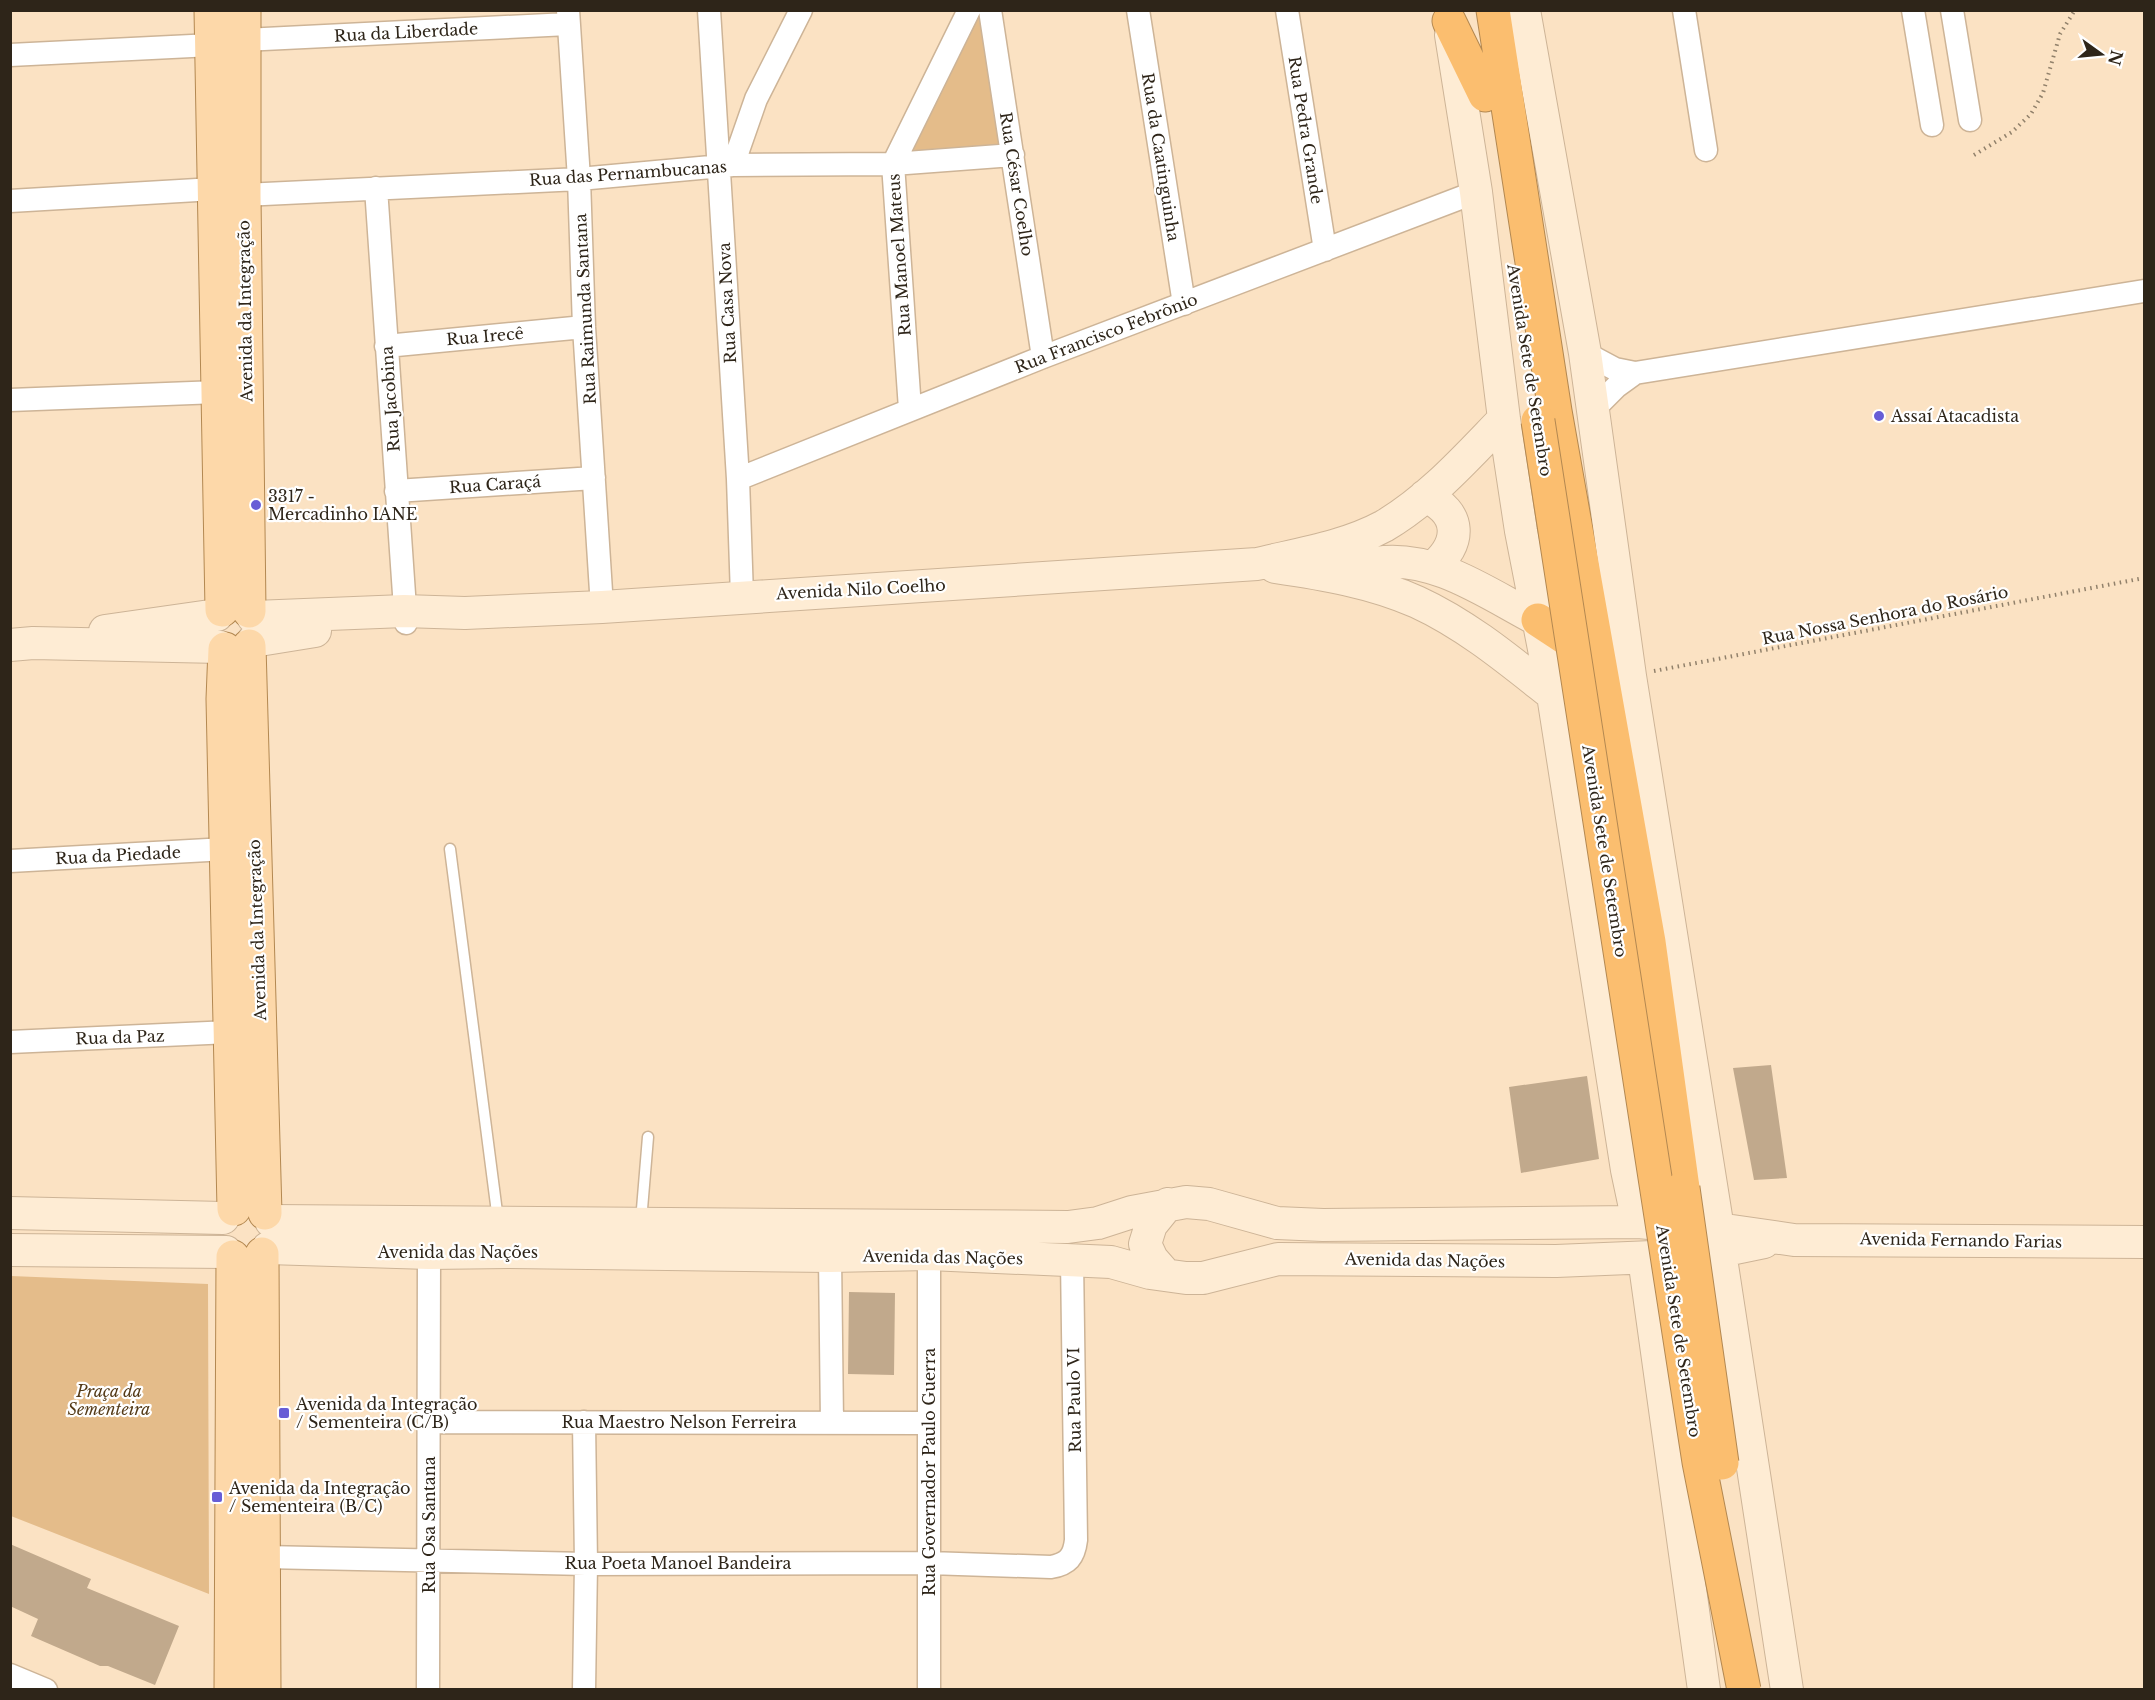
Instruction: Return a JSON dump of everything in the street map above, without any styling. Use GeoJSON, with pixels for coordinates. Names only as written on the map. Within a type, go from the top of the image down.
{"type":"FeatureCollection","features":[{"type":"Feature","properties":{"kind":"highway","name":"Avenida Sete de Setembro"},"geometry":{"type":"LineString","coordinates":[[1493,10],[1547,416],[1573,644],[1699,1462],[1744,1689]]}},
{"type":"Feature","properties":{"kind":"highway","name":"Avenida Sete de Setembro"},"geometry":{"type":"LineString","coordinates":[[1456,14],[1485,96],[1648,942],[1743,1612],[1760,1689]]}},
{"type":"Feature","properties":{"kind":"highway"},"geometry":{"type":"LineString","coordinates":[[1538,620],[1573,644]]}},
{"type":"Feature","properties":{"kind":"main road","name":"Avenida da Integração"},"geometry":{"type":"LineString","coordinates":[[211,10],[212,45],[229,192],[248,1234],[264,1557],[264,1689]]}},
{"type":"Feature","properties":{"kind":"main road"},"geometry":{"type":"LineString","coordinates":[[1524,10],[1585,354],[1630,676],[1719,1240],[1786,1689]]}},
{"type":"Feature","properties":{"kind":"main road","name":"Avenida Sete de Setembro"},"geometry":{"type":"LineString","coordinates":[[1456,14],[1504,419],[1521,531],[1553,695],[1627,1170],[1638,1222]]}},
{"type":"Feature","properties":{"kind":"main road","name":"Avenida da Integração"},"geometry":{"type":"LineString","coordinates":[[231,1689],[248,1234],[230,1032],[223,699],[236,630],[218,392],[229,192],[244,25]]}},
{"type":"Feature","properties":{"kind":"main road"},"geometry":{"type":"LineString","coordinates":[[1257,564],[1355,539],[1384,526],[1425,496],[1460,465],[1504,419]]}},
{"type":"Feature","properties":{"kind":"main road"},"geometry":{"type":"LineString","coordinates":[[1425,496],[1447,510],[1454,527],[1451,548],[1445,558],[1432,568]]}},
{"type":"Feature","properties":{"kind":"main road"},"geometry":{"type":"LineString","coordinates":[[1327,575],[1376,563],[1420,564],[1458,577],[1538,620]]}},
{"type":"Feature","properties":{"kind":"main road"},"geometry":{"type":"LineString","coordinates":[[1257,564],[1327,575],[1380,588],[1426,607],[1497,650],[1553,695]]}},
{"type":"Feature","properties":{"kind":"main road","name":"Avenida Nilo Coelho"},"geometry":{"type":"LineString","coordinates":[[22,644],[236,630],[314,631],[405,617],[602,607],[742,596],[1257,564]]}},
{"type":"Feature","properties":{"kind":"main road"},"geometry":{"type":"LineString","coordinates":[[1601,1222],[1614,1211],[1621,1198],[1627,1170]]}},
{"type":"Feature","properties":{"kind":"main road","name":"Avenida das Nações"},"geometry":{"type":"LineString","coordinates":[[10,1250],[248,1234],[645,1238],[1068,1227],[1098,1223],[1168,1204],[1186,1202],[1209,1204],[1277,1223],[1323,1225],[1638,1222],[1719,1240]]}},
{"type":"Feature","properties":{"kind":"main road"},"geometry":{"type":"LineString","coordinates":[[1166,1275],[1152,1259],[1145,1244],[1151,1225],[1168,1204]]}},
{"type":"Feature","properties":{"kind":"main road","name":"Avenida das Nações"},"geometry":{"type":"LineString","coordinates":[[10,1213],[429,1253],[503,1237]]}},
{"type":"Feature","properties":{"kind":"main road","name":"Avenida das Nações"},"geometry":{"type":"LineString","coordinates":[[645,1238],[830,1256],[929,1254],[1111,1262],[1166,1275],[1203,1278],[1278,1259],[1556,1261],[1630,1258],[1719,1240]]}},
{"type":"Feature","properties":{"kind":"main road","name":"Avenida Fernando Farias"},"geometry":{"type":"LineString","coordinates":[[1719,1240],[2145,1242]]}},
{"type":"Feature","properties":{"kind":"main road","name":"Avenida Sete de Setembro"},"geometry":{"type":"LineString","coordinates":[[1630,1258],[1704,1689]]}},
{"type":"Feature","properties":{"kind":"street","name":"Rua Casa Nova"},"geometry":{"type":"LineString","coordinates":[[709,10],[726,166],[742,596]]}},
{"type":"Feature","properties":{"kind":"street"},"geometry":{"type":"LineString","coordinates":[[726,166],[756,99],[801,10]]}},
{"type":"Feature","properties":{"kind":"street","name":"Rua Manoel Mateus"},"geometry":{"type":"LineString","coordinates":[[910,409],[893,164],[969,10]]}},
{"type":"Feature","properties":{"kind":"street","name":"Rua César Coelho"},"geometry":{"type":"LineString","coordinates":[[990,10],[1043,357]]}},
{"type":"Feature","properties":{"kind":"street","name":"Rua da Caatinguinha"},"geometry":{"type":"LineString","coordinates":[[1138,10],[1184,303]]}},
{"type":"Feature","properties":{"kind":"street","name":"Rua Pedra Grande"},"geometry":{"type":"LineString","coordinates":[[1287,10],[1325,250]]}},
{"type":"Feature","properties":{"kind":"street"},"geometry":{"type":"LineString","coordinates":[[1684,10],[1706,150]]}},
{"type":"Feature","properties":{"kind":"street"},"geometry":{"type":"LineString","coordinates":[[1913,10],[1932,125]]}},
{"type":"Feature","properties":{"kind":"street"},"geometry":{"type":"LineString","coordinates":[[1952,10],[1970,120]]}},
{"type":"Feature","properties":{"kind":"street","name":"Rua da Liberdade"},"geometry":{"type":"LineString","coordinates":[[244,25],[568,17]]}},
{"type":"Feature","properties":{"kind":"street","name":"Rua Raimunda Santana"},"geometry":{"type":"LineString","coordinates":[[568,17],[579,179],[584,327],[602,607]]}},
{"type":"Feature","properties":{"kind":"street"},"geometry":{"type":"LineString","coordinates":[[10,54],[212,45]]}},
{"type":"Feature","properties":{"kind":"street","name":"Rua das Pernambucanas"},"geometry":{"type":"LineString","coordinates":[[10,201],[579,179],[726,166],[893,164],[1013,155]]}},
{"type":"Feature","properties":{"kind":"street","name":"Rua Jacobina"},"geometry":{"type":"LineString","coordinates":[[376,188],[405,617]]}},
{"type":"Feature","properties":{"kind":"street","name":"Rua Francisco Febrônio"},"geometry":{"type":"LineString","coordinates":[[738,479],[1043,357],[1476,192]]}},
{"type":"Feature","properties":{"kind":"street"},"geometry":{"type":"LineString","coordinates":[[1585,354],[1615,369],[1635,373],[2145,291]]}},
{"type":"Feature","properties":{"kind":"street","name":"Rua Irecê"},"geometry":{"type":"LineString","coordinates":[[386,346],[584,327]]}},
{"type":"Feature","properties":{"kind":"street"},"geometry":{"type":"LineString","coordinates":[[1592,411],[1605,396],[1635,373]]}},
{"type":"Feature","properties":{"kind":"street"},"geometry":{"type":"LineString","coordinates":[[10,400],[218,392]]}},
{"type":"Feature","properties":{"kind":"street","name":"Rua Caraçá"},"geometry":{"type":"LineString","coordinates":[[396,491],[594,478]]}},
{"type":"Feature","properties":{"kind":"street","name":"Rua da Piedade"},"geometry":{"type":"LineString","coordinates":[[10,861],[226,849]]}},
{"type":"Feature","properties":{"kind":"street","name":"Rua da Paz"},"geometry":{"type":"LineString","coordinates":[[10,1042],[230,1032]]}},
{"type":"Feature","properties":{"kind":"street","name":"Rua Osa Santana"},"geometry":{"type":"LineString","coordinates":[[428,1689],[429,1253]]}},
{"type":"Feature","properties":{"kind":"street","name":"Rua Governador Paulo Guerra"},"geometry":{"type":"LineString","coordinates":[[929,1254],[929,1689]]}},
{"type":"Feature","properties":{"kind":"street"},"geometry":{"type":"LineString","coordinates":[[830,1256],[832,1423]]}},
{"type":"Feature","properties":{"kind":"street","name":"Rua Paulo VI"},"geometry":{"type":"LineString","coordinates":[[1072,1260],[1077,1540]]}},
{"type":"Feature","properties":{"kind":"street","name":"Rua Maestro Nelson Ferreira"},"geometry":{"type":"LineString","coordinates":[[429,1422],[929,1424]]}},
{"type":"Feature","properties":{"kind":"street"},"geometry":{"type":"LineString","coordinates":[[584,1422],[586,1564],[584,1689]]}},
{"type":"Feature","properties":{"kind":"street","name":"Rua Poeta Manoel Bandeira"},"geometry":{"type":"LineString","coordinates":[[264,1557],[586,1564],[929,1563],[1057,1566],[1071,1558],[1077,1540]]}},
{"type":"Feature","properties":{"kind":"street"},"geometry":{"type":"LineString","coordinates":[[12,1679],[45,1689]]}},
{"type":"Feature","properties":{"kind":"lane"},"geometry":{"type":"LineString","coordinates":[[450,849],[503,1237]]}},
{"type":"Feature","properties":{"kind":"lane"},"geometry":{"type":"LineString","coordinates":[[645,1238],[648,1137]]}},
{"type":"Feature","properties":{"kind":"path"},"geometry":{"type":"LineString","coordinates":[[1974,155],[2012,132],[2031,114],[2043,93],[2060,34],[2074,10]]}},
{"type":"Feature","properties":{"kind":"path","name":"Rua Nossa Senhora do Rosário"},"geometry":{"type":"LineString","coordinates":[[1630,676],[2145,578]]}},
{"type":"Feature","properties":{"kind":"green space"},"geometry":{"type":"Polygon","coordinates":[[[973,11],[983,11],[1001,147],[899,161],[973,11]]]}},
{"type":"Feature","properties":{"kind":"green space","name":"Praça da Sementeira"},"geometry":{"type":"Polygon","coordinates":[[[11,1276],[208,1284],[209,1594],[11,1516],[11,1276]]]}},
{"type":"Feature","properties":{"kind":"building"},"geometry":{"type":"Polygon","coordinates":[[[1771,1065],[1787,1178],[1754,1180],[1733,1068],[1771,1065]]]}},
{"type":"Feature","properties":{"kind":"building"},"geometry":{"type":"Polygon","coordinates":[[[1587,1076],[1599,1159],[1521,1173],[1509,1087],[1587,1076]]]}},
{"type":"Feature","properties":{"kind":"building"},"geometry":{"type":"Polygon","coordinates":[[[849,1292],[895,1293],[894,1375],[848,1374],[849,1292]]]}},
{"type":"Feature","properties":{"kind":"building"},"geometry":{"type":"Polygon","coordinates":[[[10,1544],[91,1579],[87,1588],[179,1626],[155,1685],[108,1666],[100,1666],[31,1636],[38,1619],[10,1606],[10,1544]]]}},
{"type":"Feature","properties":{"kind":"place","name":"Assaí Atacadista"},"geometry":{"type":"Point","coordinates":[1879,416]}},
{"type":"Feature","properties":{"kind":"place","name":"3317 - Mercadinho IANE"},"geometry":{"type":"Point","coordinates":[256,505]}},
{"type":"Feature","properties":{"kind":"place","name":"Avenida da Integração / Sementeira (C/B)"},"geometry":{"type":"Point","coordinates":[284,1413]}},
{"type":"Feature","properties":{"kind":"place","name":"Avenida da Integração / Sementeira (B/C)"},"geometry":{"type":"Point","coordinates":[217,1497]}}]}
